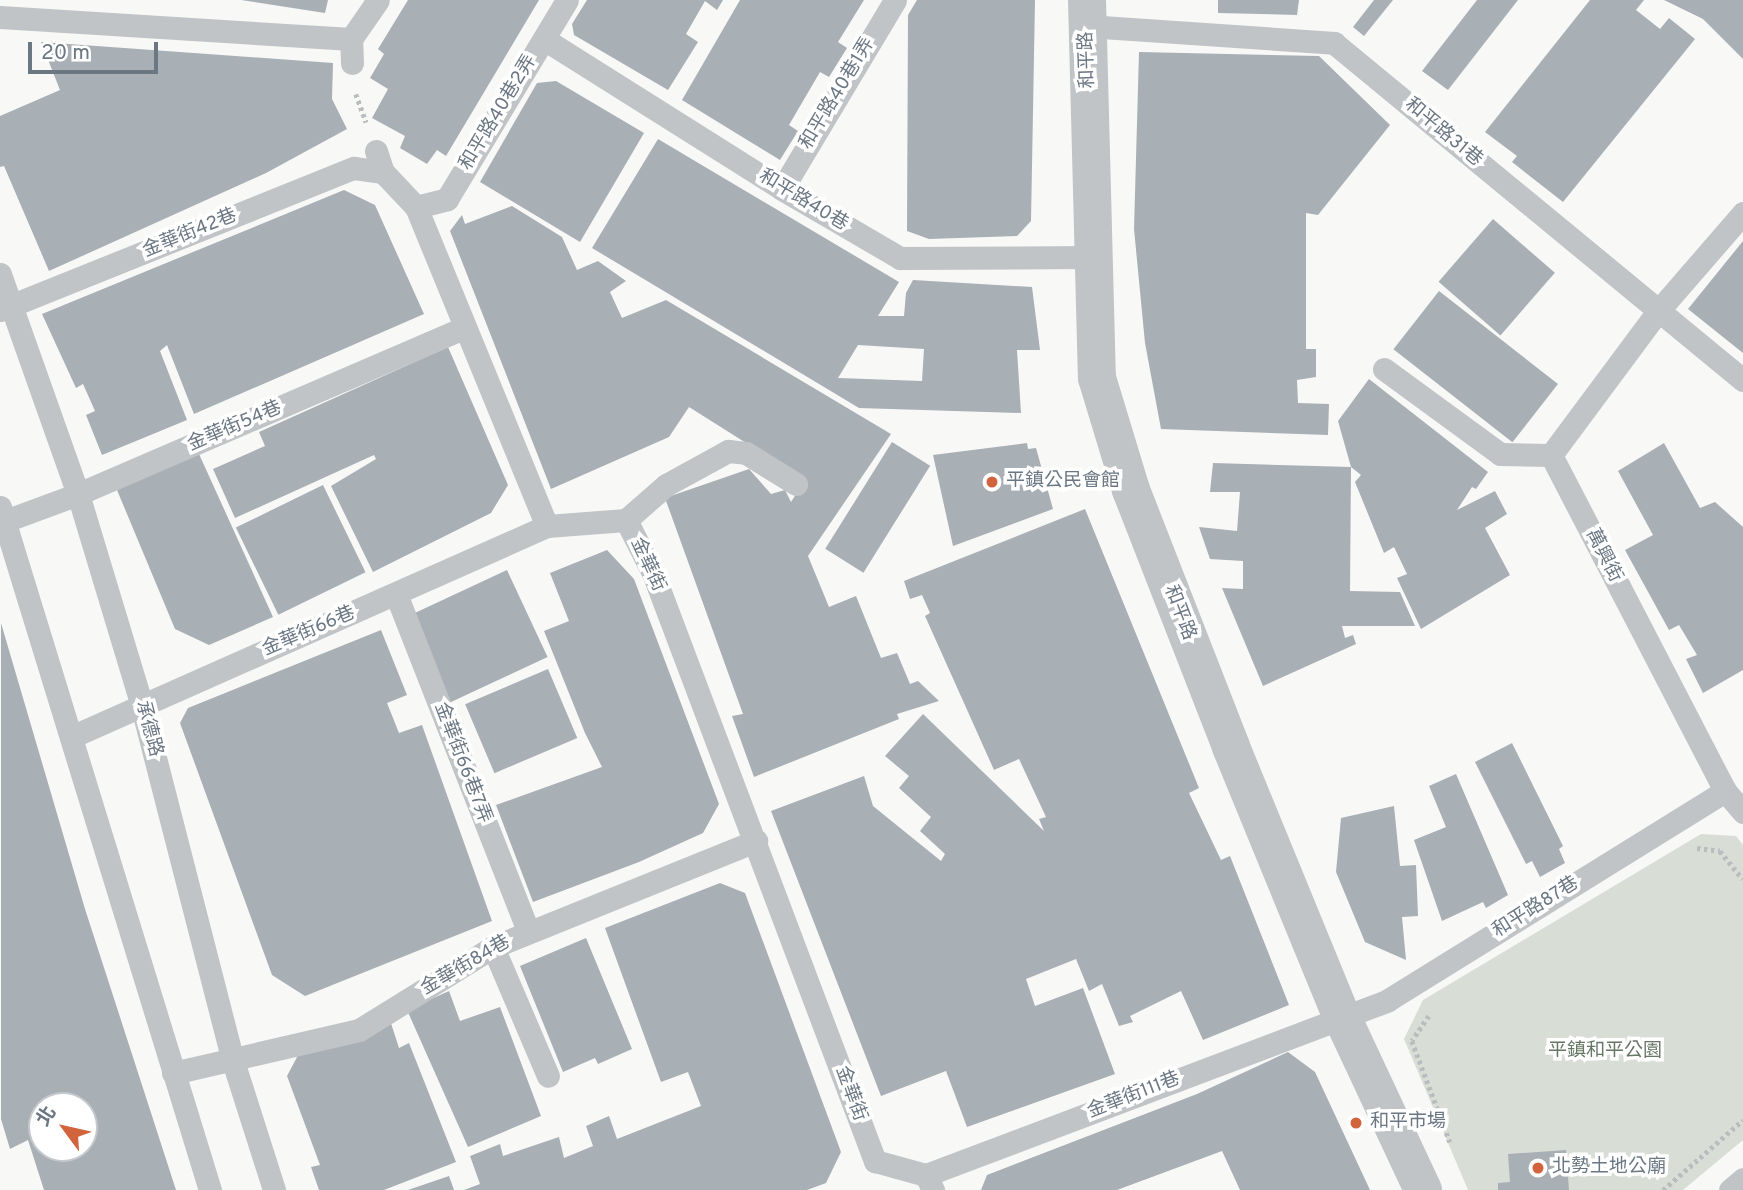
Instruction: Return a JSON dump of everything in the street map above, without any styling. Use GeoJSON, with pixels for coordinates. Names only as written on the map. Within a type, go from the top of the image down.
{"type":"FeatureCollection","features":[{"type":"Feature","properties":{"kind":"street","name":"和平路"},"geometry":{"type":"LineString","coordinates":[[1087,13],[1097,378],[1131,490],[1231,747],[1342,1017],[1423,1190]]}},
{"type":"Feature","properties":{"kind":"lane"},"geometry":{"type":"LineString","coordinates":[[352,63],[351,39],[378,0]]}},
{"type":"Feature","properties":{"kind":"lane","name":"和平路40巷2弄"},"geometry":{"type":"LineString","coordinates":[[416,207],[447,199],[567,0]]}},
{"type":"Feature","properties":{"kind":"lane","name":"和平路40巷1弄"},"geometry":{"type":"LineString","coordinates":[[782,189],[895,0]]}},
{"type":"Feature","properties":{"kind":"lane","name":"和平路31巷"},"geometry":{"type":"LineString","coordinates":[[1087,13],[1334,43],[1743,380]]}},
{"type":"Feature","properties":{"kind":"lane"},"geometry":{"type":"LineString","coordinates":[[0,17],[351,39]]}},
{"type":"Feature","properties":{"kind":"lane","name":"和平路40巷"},"geometry":{"type":"LineString","coordinates":[[544,39],[782,189],[900,258],[1093,257]]}},
{"type":"Feature","properties":{"kind":"lane"},"geometry":{"type":"LineString","coordinates":[[379,161],[416,207],[463,328],[547,526]]}},
{"type":"Feature","properties":{"kind":"lane","name":"金華街42巷"},"geometry":{"type":"LineString","coordinates":[[6,308],[354,168],[379,161]]}},
{"type":"Feature","properties":{"kind":"lane"},"geometry":{"type":"LineString","coordinates":[[1384,369],[1500,454],[1551,454],[1658,311],[1743,214]]}},
{"type":"Feature","properties":{"kind":"lane","name":"承德路"},"geometry":{"type":"LineString","coordinates":[[0,274],[6,308],[78,495],[141,704],[232,1058],[274,1190]]}},
{"type":"Feature","properties":{"kind":"lane","name":"金華街54巷"},"geometry":{"type":"LineString","coordinates":[[2,514],[78,495],[463,328]]}},
{"type":"Feature","properties":{"kind":"lane"},"geometry":{"type":"LineString","coordinates":[[626,520],[666,485],[728,451],[746,453],[796,484]]}},
{"type":"Feature","properties":{"kind":"lane","name":"萬興街"},"geometry":{"type":"LineString","coordinates":[[1551,454],[1725,791],[1743,812]]}},
{"type":"Feature","properties":{"kind":"lane"},"geometry":{"type":"LineString","coordinates":[[2,514],[210,1190]]}},
{"type":"Feature","properties":{"kind":"lane","name":"金華街"},"geometry":{"type":"LineString","coordinates":[[547,526],[626,520],[653,572],[875,1161],[925,1185]]}},
{"type":"Feature","properties":{"kind":"lane","name":"金華街66巷"},"geometry":{"type":"LineString","coordinates":[[71,737],[547,526]]}},
{"type":"Feature","properties":{"kind":"lane","name":"金華街66巷7弄"},"geometry":{"type":"LineString","coordinates":[[396,594],[528,931]]}},
{"type":"Feature","properties":{"kind":"lane","name":"和平路87巷"},"geometry":{"type":"LineString","coordinates":[[1342,1017],[1388,1000],[1725,791]]}},
{"type":"Feature","properties":{"kind":"lane","name":"金華街84巷"},"geometry":{"type":"LineString","coordinates":[[173,1073],[359,1030],[493,947],[756,841]]}},
{"type":"Feature","properties":{"kind":"lane"},"geometry":{"type":"LineString","coordinates":[[493,947],[548,1076]]}},
{"type":"Feature","properties":{"kind":"lane","name":"金華街111巷"},"geometry":{"type":"LineString","coordinates":[[925,1185],[1342,1017]]}},
{"type":"Feature","properties":{"kind":"lane"},"geometry":{"type":"LineString","coordinates":[[1730,1190],[1743,1179]]}},
{"type":"Feature","properties":{"kind":"path"},"geometry":{"type":"LineString","coordinates":[[352,63],[353,87],[379,161]]}},
{"type":"Feature","properties":{"kind":"path"},"geometry":{"type":"LineString","coordinates":[[1686,846],[1720,851],[1743,879]]}},
{"type":"Feature","properties":{"kind":"path"},"geometry":{"type":"LineString","coordinates":[[1432,1012],[1412,1041],[1454,1153]]}},
{"type":"Feature","properties":{"kind":"path"},"geometry":{"type":"LineString","coordinates":[[1663,1190],[1743,1120]]}},
{"type":"Feature","properties":{"kind":"green space","name":"平鎮和平公園"},"geometry":{"type":"Polygon","coordinates":[[[1701,834],[1736,836],[1743,845],[1743,1140],[1683,1190],[1468,1190],[1404,1039],[1423,1000],[1701,834]]]}},
{"type":"Feature","properties":{"kind":"building"},"geometry":{"type":"Polygon","coordinates":[[[241,0],[328,0],[325,13],[241,0]]]}},
{"type":"Feature","properties":{"kind":"building"},"geometry":{"type":"Polygon","coordinates":[[[408,0],[539,0],[446,156],[437,150],[427,164],[400,148],[405,136],[372,118],[388,89],[370,78],[384,54],[378,49],[408,0]]]}},
{"type":"Feature","properties":{"kind":"building"},"geometry":{"type":"Polygon","coordinates":[[[587,0],[723,0],[717,10],[705,1],[686,34],[698,42],[668,90],[574,35],[572,24],[587,0]]]}},
{"type":"Feature","properties":{"kind":"building"},"geometry":{"type":"Polygon","coordinates":[[[740,0],[864,0],[838,42],[847,48],[829,77],[820,72],[789,125],[798,131],[780,160],[682,100],[740,0]]]}},
{"type":"Feature","properties":{"kind":"building"},"geometry":{"type":"Polygon","coordinates":[[[917,0],[1035,0],[1031,221],[1017,236],[929,239],[907,231],[908,15],[917,0]]]}},
{"type":"Feature","properties":{"kind":"building"},"geometry":{"type":"Polygon","coordinates":[[[1218,0],[1299,0],[1297,15],[1218,13],[1218,0]]]}},
{"type":"Feature","properties":{"kind":"building"},"geometry":{"type":"Polygon","coordinates":[[[1374,0],[1393,0],[1364,36],[1353,27],[1374,0]]]}},
{"type":"Feature","properties":{"kind":"building"},"geometry":{"type":"Polygon","coordinates":[[[1477,0],[1518,0],[1448,90],[1422,71],[1477,0]]]}},
{"type":"Feature","properties":{"kind":"building"},"geometry":{"type":"Polygon","coordinates":[[[1590,0],[1644,0],[1636,10],[1660,29],[1669,18],[1695,39],[1563,202],[1512,162],[1517,156],[1485,132],[1590,0]]]}},
{"type":"Feature","properties":{"kind":"building"},"geometry":{"type":"Polygon","coordinates":[[[1664,0],[1743,0],[1743,59],[1703,19],[1664,0]]]}},
{"type":"Feature","properties":{"kind":"building"},"geometry":{"type":"Polygon","coordinates":[[[41,42],[333,63],[332,99],[347,129],[266,173],[49,271],[4,166],[0,167],[0,116],[60,90],[41,42]]]}},
{"type":"Feature","properties":{"kind":"building"},"geometry":{"type":"Polygon","coordinates":[[[1139,52],[1319,56],[1390,125],[1318,215],[1306,213],[1306,349],[1316,349],[1316,377],[1297,380],[1298,403],[1329,404],[1328,435],[1161,429],[1145,343],[1134,229],[1139,52]]]}},
{"type":"Feature","properties":{"kind":"building"},"geometry":{"type":"Polygon","coordinates":[[[556,81],[644,133],[580,242],[480,182],[537,83],[556,81]]]}},
{"type":"Feature","properties":{"kind":"building"},"geometry":{"type":"Polygon","coordinates":[[[658,139],[899,282],[878,316],[904,316],[906,293],[913,280],[1032,287],[1040,350],[1017,350],[1021,413],[859,408],[592,248],[658,139]],[[858,345],[838,378],[922,381],[924,349],[858,345]]]}},
{"type":"Feature","properties":{"kind":"building"},"geometry":{"type":"Polygon","coordinates":[[[344,190],[375,205],[424,314],[194,414],[167,345],[160,351],[187,420],[102,455],[86,415],[95,411],[83,384],[76,388],[42,314],[344,190]]]}},
{"type":"Feature","properties":{"kind":"building"},"geometry":{"type":"Polygon","coordinates":[[[512,206],[562,237],[577,270],[598,261],[626,281],[610,292],[622,318],[666,300],[891,434],[808,556],[829,607],[856,596],[881,658],[897,653],[910,684],[918,681],[939,701],[897,714],[899,719],[754,777],[732,716],[743,714],[665,498],[749,469],[771,494],[785,490],[791,502],[805,480],[689,407],[669,437],[551,489],[450,231],[462,215],[465,224],[512,206]]]}},
{"type":"Feature","properties":{"kind":"building"},"geometry":{"type":"Polygon","coordinates":[[[1493,219],[1555,273],[1500,335],[1439,282],[1493,219]]]}},
{"type":"Feature","properties":{"kind":"building"},"geometry":{"type":"Polygon","coordinates":[[[1743,241],[1743,353],[1688,309],[1743,241]]]}},
{"type":"Feature","properties":{"kind":"building"},"geometry":{"type":"Polygon","coordinates":[[[1439,291],[1558,384],[1512,442],[1393,349],[1439,291]]]}},
{"type":"Feature","properties":{"kind":"building"},"geometry":{"type":"Polygon","coordinates":[[[448,347],[508,485],[491,513],[373,572],[331,486],[376,459],[374,455],[235,518],[213,469],[265,446],[259,432],[448,347]]]}},
{"type":"Feature","properties":{"kind":"building"},"geometry":{"type":"Polygon","coordinates":[[[1369,379],[1488,472],[1476,489],[1472,487],[1457,510],[1495,491],[1507,514],[1485,528],[1510,575],[1421,629],[1397,578],[1407,574],[1394,547],[1384,553],[1355,482],[1361,475],[1351,467],[1338,421],[1369,379]]]}},
{"type":"Feature","properties":{"kind":"building"},"geometry":{"type":"Polygon","coordinates":[[[892,442],[930,466],[863,573],[825,549],[892,442]]]}},
{"type":"Feature","properties":{"kind":"building","name":"平鎮公民會館"},"geometry":{"type":"Polygon","coordinates":[[[1027,443],[1028,449],[1036,448],[1053,509],[953,546],[933,455],[1027,443]]]}},
{"type":"Feature","properties":{"kind":"building"},"geometry":{"type":"Polygon","coordinates":[[[1664,443],[1700,508],[1715,502],[1743,527],[1743,670],[1703,693],[1686,659],[1697,655],[1679,625],[1669,630],[1625,550],[1653,535],[1618,471],[1664,443]]]}},
{"type":"Feature","properties":{"kind":"building"},"geometry":{"type":"Polygon","coordinates":[[[199,454],[273,617],[209,645],[175,629],[117,490],[199,454]]]}},
{"type":"Feature","properties":{"kind":"building"},"geometry":{"type":"Polygon","coordinates":[[[1213,463],[1351,467],[1350,591],[1400,592],[1415,626],[1342,626],[1345,638],[1353,635],[1356,644],[1263,686],[1222,588],[1243,589],[1243,561],[1210,559],[1199,527],[1237,531],[1240,492],[1210,492],[1213,463]]]}},
{"type":"Feature","properties":{"kind":"building"},"geometry":{"type":"Polygon","coordinates":[[[323,485],[366,572],[278,615],[236,528],[323,485]]]}},
{"type":"Feature","properties":{"kind":"building"},"geometry":{"type":"Polygon","coordinates":[[[1085,509],[1199,788],[1189,793],[1221,860],[1230,856],[1289,1005],[1203,1040],[1181,991],[1130,1016],[1133,1022],[1119,1026],[1102,984],[1089,991],[1076,959],[1026,979],[1035,1006],[1083,988],[1115,1074],[967,1127],[946,1071],[881,1096],[771,811],[864,776],[873,806],[941,861],[945,854],[920,831],[931,817],[899,788],[909,776],[885,756],[923,714],[1044,831],[1039,819],[1046,817],[1019,759],[994,770],[925,616],[930,613],[922,595],[910,599],[904,581],[1085,509]]]}},
{"type":"Feature","properties":{"kind":"building"},"geometry":{"type":"Polygon","coordinates":[[[607,550],[634,579],[719,804],[703,833],[639,862],[533,902],[496,805],[602,767],[585,733],[544,631],[569,621],[550,573],[607,550]]]}},
{"type":"Feature","properties":{"kind":"building"},"geometry":{"type":"Polygon","coordinates":[[[507,570],[548,657],[445,705],[405,618],[507,570]]]}},
{"type":"Feature","properties":{"kind":"building"},"geometry":{"type":"Polygon","coordinates":[[[1,623],[85,909],[176,1190],[44,1190],[35,1162],[98,1162],[98,1092],[28,1092],[28,1140],[10,1149],[1,1119],[1,623]]]}},
{"type":"Feature","properties":{"kind":"building"},"geometry":{"type":"Polygon","coordinates":[[[381,630],[407,695],[387,703],[399,733],[422,725],[492,921],[305,996],[272,975],[180,723],[188,708],[381,630]]]}},
{"type":"Feature","properties":{"kind":"building"},"geometry":{"type":"Polygon","coordinates":[[[548,669],[577,738],[494,773],[465,704],[548,669]]]}},
{"type":"Feature","properties":{"kind":"building"},"geometry":{"type":"Polygon","coordinates":[[[1512,743],[1563,846],[1559,849],[1565,863],[1540,877],[1532,861],[1526,864],[1475,762],[1512,743]]]}},
{"type":"Feature","properties":{"kind":"building"},"geometry":{"type":"Polygon","coordinates":[[[1456,774],[1508,895],[1486,908],[1483,902],[1442,921],[1414,840],[1446,827],[1429,786],[1456,774]]]}},
{"type":"Feature","properties":{"kind":"building"},"geometry":{"type":"Polygon","coordinates":[[[1394,806],[1400,866],[1416,865],[1418,916],[1402,917],[1406,960],[1365,942],[1336,872],[1341,818],[1394,806]]]}},
{"type":"Feature","properties":{"kind":"building"},"geometry":{"type":"Polygon","coordinates":[[[720,883],[745,893],[841,1152],[826,1183],[807,1190],[464,1190],[480,1184],[470,1156],[500,1144],[503,1156],[559,1137],[564,1158],[593,1146],[586,1126],[609,1116],[617,1139],[701,1106],[688,1072],[661,1082],[605,928],[720,883]]]}},
{"type":"Feature","properties":{"kind":"building"},"geometry":{"type":"Polygon","coordinates":[[[586,938],[632,1049],[598,1064],[595,1058],[563,1072],[520,966],[586,938]]]}},
{"type":"Feature","properties":{"kind":"building"},"geometry":{"type":"Polygon","coordinates":[[[449,991],[460,1021],[500,1007],[541,1116],[468,1147],[407,1010],[449,991]]]}},
{"type":"Feature","properties":{"kind":"building"},"geometry":{"type":"Polygon","coordinates":[[[389,1017],[399,1048],[409,1043],[456,1162],[384,1190],[319,1190],[311,1167],[320,1165],[287,1076],[305,1042],[389,1017]]]}},
{"type":"Feature","properties":{"kind":"building"},"geometry":{"type":"Polygon","coordinates":[[[1288,1052],[1315,1072],[1370,1190],[1240,1190],[1222,1151],[1117,1190],[981,1190],[987,1175],[1197,1094],[1288,1052]]]}},
{"type":"Feature","properties":{"kind":"building","name":"北勢土地公廟"},"geometry":{"type":"Polygon","coordinates":[[[1566,1150],[1569,1190],[1498,1190],[1498,1183],[1510,1182],[1508,1154],[1566,1150]]]}},
{"type":"Feature","properties":{"kind":"building"},"geometry":{"type":"Polygon","coordinates":[[[449,1176],[454,1190],[408,1190],[449,1176]]]}},
{"type":"Feature","properties":{"kind":"place","name":"平鎮公民會館"},"geometry":{"type":"Point","coordinates":[992,482]}},
{"type":"Feature","properties":{"kind":"place","name":"和平市場"},"geometry":{"type":"Point","coordinates":[1356,1123]}},
{"type":"Feature","properties":{"kind":"place","name":"北勢土地公廟"},"geometry":{"type":"Point","coordinates":[1538,1168]}}]}
